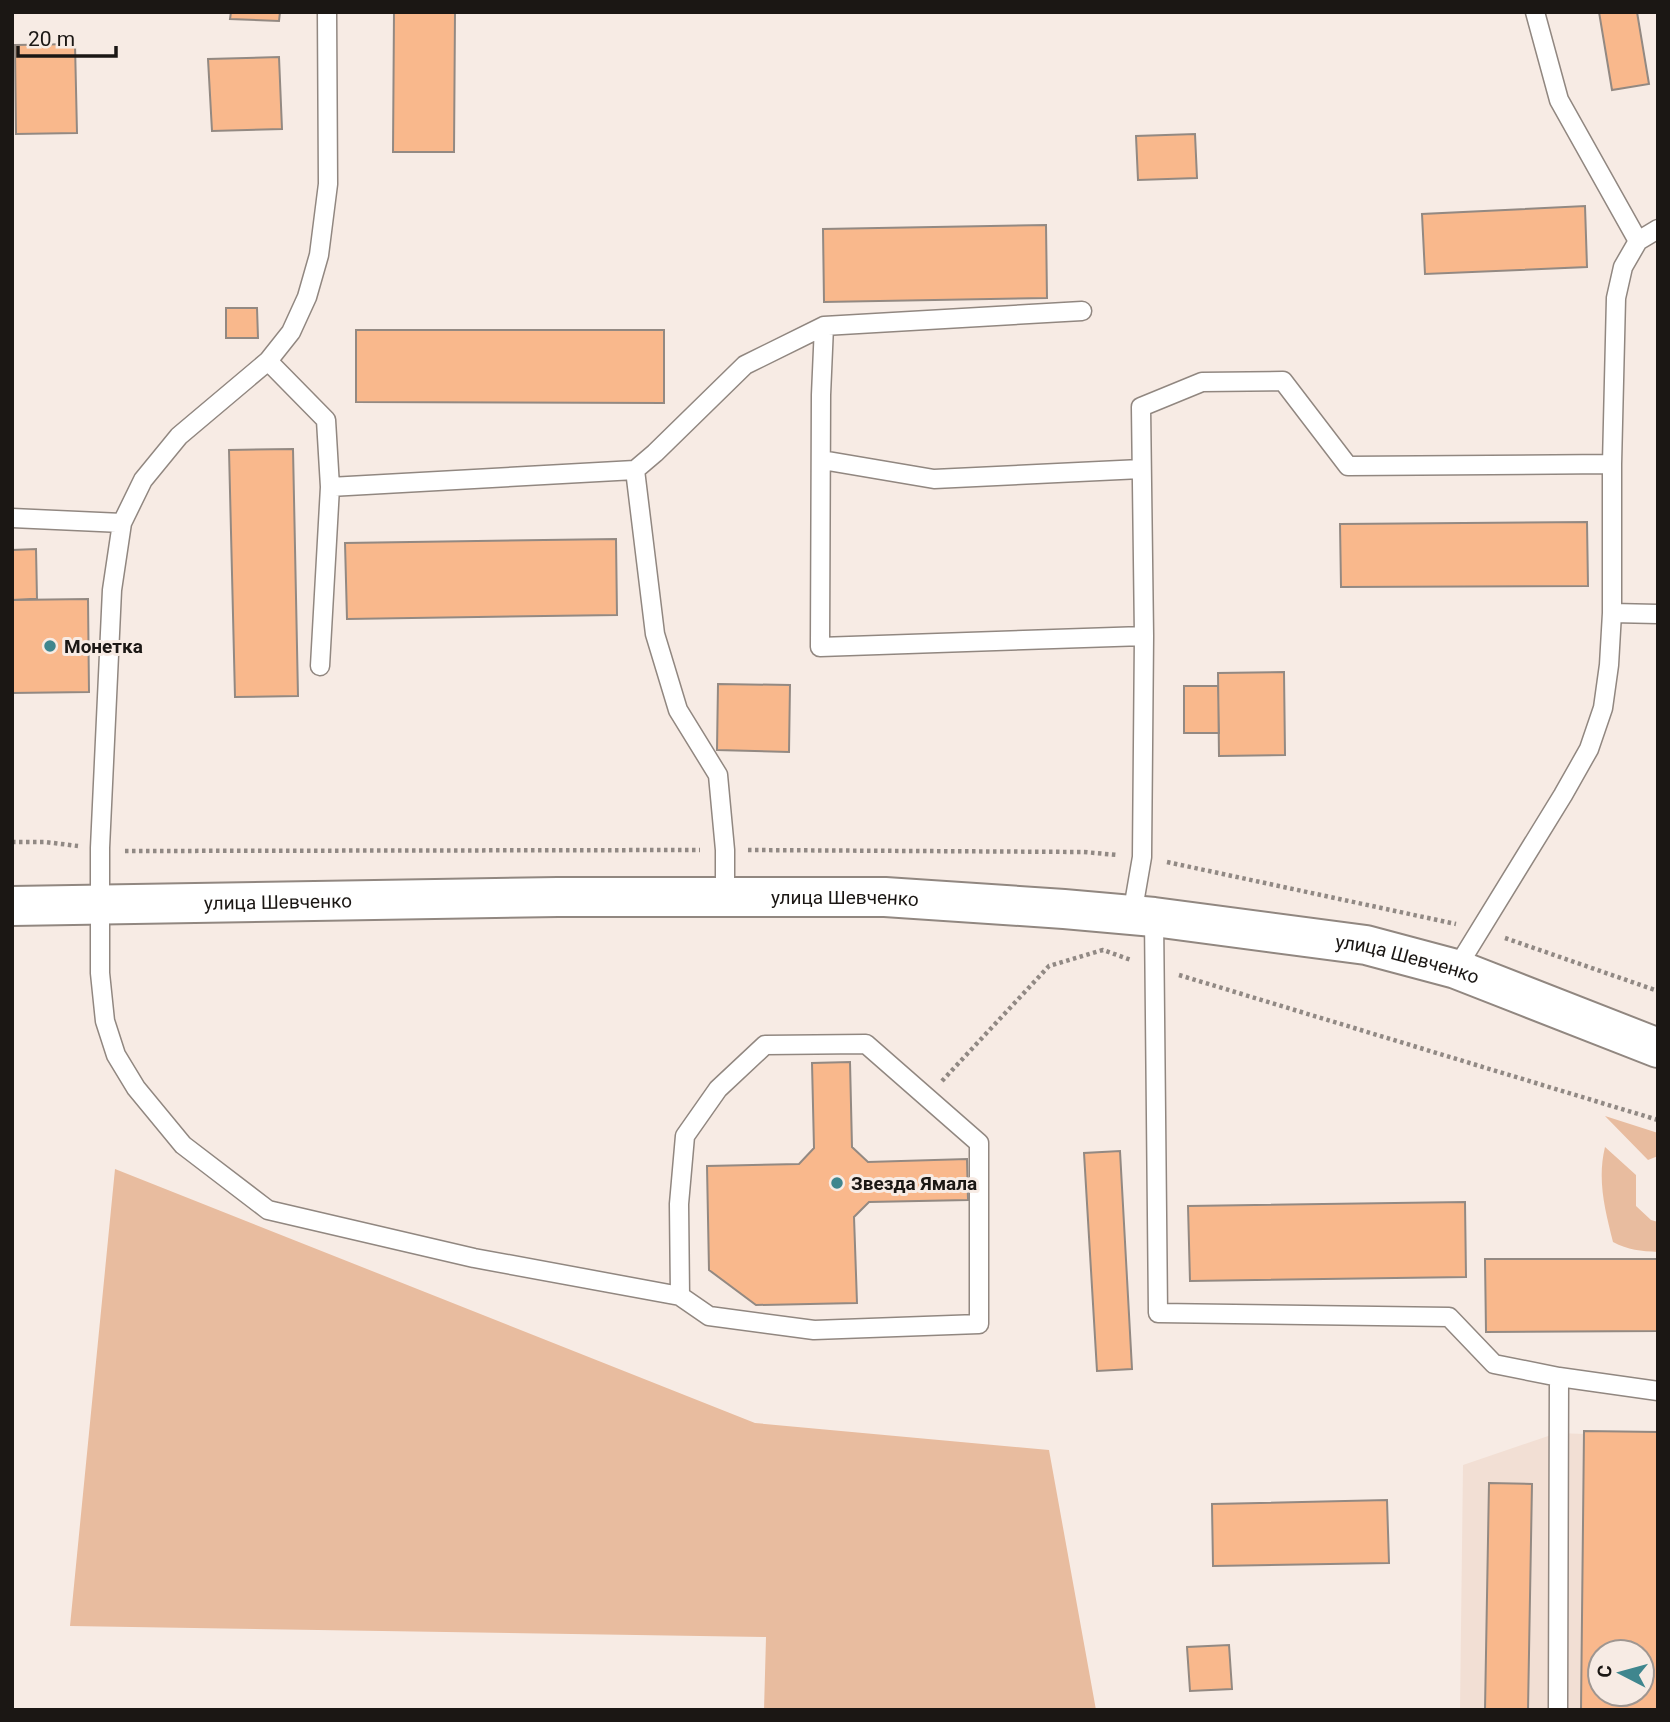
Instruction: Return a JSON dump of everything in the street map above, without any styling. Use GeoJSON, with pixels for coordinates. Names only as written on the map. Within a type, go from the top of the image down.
{"type":"FeatureCollection","features":[{"type":"Feature","properties":{"kind":"street","name":"улица Шевченко"},"geometry":{"type":"LineString","coordinates":[[12,906],[558,897],[885,897],[1143,916],[1366,944],[1456,969],[1658,1048]]}},
{"type":"Feature","properties":{"kind":"lane"},"geometry":{"type":"LineString","coordinates":[[327,12],[328,184],[319,255],[307,297],[291,332],[268,361],[179,436],[143,480],[122,523],[112,590],[100,848],[100,973],[105,1021],[116,1055],[136,1088],[183,1145],[268,1210],[474,1258],[680,1296],[709,1316],[814,1330],[979,1324],[979,1143],[866,1044],[765,1045],[718,1089],[685,1136],[679,1204],[680,1296]]}},
{"type":"Feature","properties":{"kind":"lane"},"geometry":{"type":"LineString","coordinates":[[1535,12],[1559,100],[1638,241]]}},
{"type":"Feature","properties":{"kind":"lane"},"geometry":{"type":"LineString","coordinates":[[1456,969],[1589,749],[1602,708],[1609,665],[1612,613],[1616,298],[1623,267],[1638,241],[1658,229]]}},
{"type":"Feature","properties":{"kind":"lane"},"geometry":{"type":"LineString","coordinates":[[330,487],[635,470],[745,365],[824,326],[1082,311]]}},
{"type":"Feature","properties":{"kind":"lane"},"geometry":{"type":"LineString","coordinates":[[824,326],[821,396],[821,647],[1144,636]]}},
{"type":"Feature","properties":{"kind":"lane"},"geometry":{"type":"LineString","coordinates":[[268,361],[326,420],[330,487],[320,666]]}},
{"type":"Feature","properties":{"kind":"lane"},"geometry":{"type":"LineString","coordinates":[[1612,464],[1348,466],[1283,381],[1202,382],[1141,407],[1144,636],[1143,916],[1154,968],[1158,1313],[1448,1317],[1494,1364],[1559,1377],[1658,1391]]}},
{"type":"Feature","properties":{"kind":"lane"},"geometry":{"type":"LineString","coordinates":[[821,460],[934,479],[1142,469]]}},
{"type":"Feature","properties":{"kind":"lane"},"geometry":{"type":"LineString","coordinates":[[635,470],[655,634],[678,709],[718,775],[724,850],[724,897]]}},
{"type":"Feature","properties":{"kind":"lane"},"geometry":{"type":"LineString","coordinates":[[12,518],[122,523]]}},
{"type":"Feature","properties":{"kind":"lane"},"geometry":{"type":"LineString","coordinates":[[1612,613],[1658,614]]}},
{"type":"Feature","properties":{"kind":"lane"},"geometry":{"type":"LineString","coordinates":[[1558,1710],[1559,1377]]}},
{"type":"Feature","properties":{"kind":"path"},"geometry":{"type":"LineString","coordinates":[[927,1097],[1049,967],[1102,950],[1658,1120]]}},
{"type":"Feature","properties":{"kind":"shaded area"},"geometry":{"type":"Polygon","coordinates":[[[1605,1116],[1658,1133],[1658,1156],[1648,1160],[1605,1116]]]}},
{"type":"Feature","properties":{"kind":"shaded area"},"geometry":{"type":"Polygon","coordinates":[[[1605,1147],[1636,1175],[1636,1206],[1651,1220],[1658,1222],[1658,1252],[1635,1250],[1613,1242],[1602,1183],[1605,1147]]]}},
{"type":"Feature","properties":{"kind":"shaded area"},"geometry":{"type":"Polygon","coordinates":[[[115,1169],[755,1423],[1049,1450],[1096,1710],[764,1710],[766,1637],[70,1626],[115,1169]]]}},
{"type":"Feature","properties":{"kind":"shaded area"},"geometry":{"type":"Polygon","coordinates":[[[1557,1433],[1642,1436],[1603,1638],[1586,1638],[1586,1708],[1639,1710],[1460,1710],[1463,1465],[1557,1433]]]}},
{"type":"Feature","properties":{"kind":"building"},"geometry":{"type":"Polygon","coordinates":[[[231,12],[280,12],[279,21],[230,19],[231,12]]]}},
{"type":"Feature","properties":{"kind":"building"},"geometry":{"type":"Polygon","coordinates":[[[394,12],[455,12],[454,152],[393,152],[394,12]]]}},
{"type":"Feature","properties":{"kind":"building"},"geometry":{"type":"Polygon","coordinates":[[[1599,12],[1637,12],[1649,84],[1612,90],[1599,12]]]}},
{"type":"Feature","properties":{"kind":"building"},"geometry":{"type":"Polygon","coordinates":[[[75,44],[77,133],[16,134],[15,45],[75,44]]]}},
{"type":"Feature","properties":{"kind":"building"},"geometry":{"type":"Polygon","coordinates":[[[279,57],[282,129],[212,131],[208,59],[279,57]]]}},
{"type":"Feature","properties":{"kind":"building"},"geometry":{"type":"Polygon","coordinates":[[[1195,134],[1197,178],[1138,180],[1136,136],[1195,134]]]}},
{"type":"Feature","properties":{"kind":"building"},"geometry":{"type":"Polygon","coordinates":[[[1585,206],[1587,267],[1425,274],[1422,214],[1585,206]]]}},
{"type":"Feature","properties":{"kind":"building"},"geometry":{"type":"Polygon","coordinates":[[[1046,225],[1047,298],[824,302],[823,229],[1046,225]]]}},
{"type":"Feature","properties":{"kind":"building"},"geometry":{"type":"Polygon","coordinates":[[[226,308],[257,308],[258,338],[226,338],[226,308]]]}},
{"type":"Feature","properties":{"kind":"building"},"geometry":{"type":"Polygon","coordinates":[[[356,330],[664,330],[664,403],[356,402],[356,330]]]}},
{"type":"Feature","properties":{"kind":"building"},"geometry":{"type":"Polygon","coordinates":[[[293,449],[298,696],[235,697],[229,450],[293,449]]]}},
{"type":"Feature","properties":{"kind":"building"},"geometry":{"type":"Polygon","coordinates":[[[1587,522],[1588,586],[1341,587],[1340,524],[1587,522]]]}},
{"type":"Feature","properties":{"kind":"building"},"geometry":{"type":"Polygon","coordinates":[[[616,539],[617,615],[347,619],[345,543],[616,539]]]}},
{"type":"Feature","properties":{"kind":"building"},"geometry":{"type":"Polygon","coordinates":[[[36,549],[37,599],[12,600],[12,550],[36,549]]]}},
{"type":"Feature","properties":{"kind":"building","name":"Монетка"},"geometry":{"type":"Polygon","coordinates":[[[88,599],[89,692],[12,693],[12,600],[88,599]]]}},
{"type":"Feature","properties":{"kind":"building"},"geometry":{"type":"Polygon","coordinates":[[[1284,672],[1285,755],[1219,756],[1218,673],[1284,672]]]}},
{"type":"Feature","properties":{"kind":"building"},"geometry":{"type":"Polygon","coordinates":[[[718,684],[790,685],[789,752],[717,750],[718,684]]]}},
{"type":"Feature","properties":{"kind":"building"},"geometry":{"type":"Polygon","coordinates":[[[1184,686],[1218,686],[1219,733],[1184,733],[1184,686]]]}},
{"type":"Feature","properties":{"kind":"building","name":"Звезда Ямала"},"geometry":{"type":"Polygon","coordinates":[[[850,1062],[852,1147],[868,1162],[967,1159],[968,1200],[869,1202],[854,1217],[857,1303],[756,1305],[709,1270],[707,1166],[799,1164],[814,1148],[812,1063],[850,1062]]]}},
{"type":"Feature","properties":{"kind":"building"},"geometry":{"type":"Polygon","coordinates":[[[1120,1151],[1132,1369],[1097,1371],[1084,1153],[1120,1151]]]}},
{"type":"Feature","properties":{"kind":"building"},"geometry":{"type":"Polygon","coordinates":[[[1465,1202],[1466,1277],[1190,1281],[1188,1206],[1465,1202]]]}},
{"type":"Feature","properties":{"kind":"building"},"geometry":{"type":"Polygon","coordinates":[[[1485,1259],[1658,1259],[1658,1331],[1486,1332],[1485,1259]]]}},
{"type":"Feature","properties":{"kind":"building"},"geometry":{"type":"Polygon","coordinates":[[[1584,1431],[1658,1432],[1658,1710],[1581,1710],[1584,1431]]]}},
{"type":"Feature","properties":{"kind":"building"},"geometry":{"type":"Polygon","coordinates":[[[1489,1483],[1532,1484],[1528,1710],[1485,1710],[1489,1483]]]}},
{"type":"Feature","properties":{"kind":"building"},"geometry":{"type":"Polygon","coordinates":[[[1387,1500],[1389,1563],[1213,1566],[1212,1504],[1387,1500]]]}},
{"type":"Feature","properties":{"kind":"building"},"geometry":{"type":"Polygon","coordinates":[[[1229,1645],[1232,1689],[1190,1691],[1187,1647],[1229,1645]]]}},
{"type":"Feature","properties":{"kind":"place","name":"Монетка"},"geometry":{"type":"Point","coordinates":[50,646]}},
{"type":"Feature","properties":{"kind":"place","name":"Звезда Ямала"},"geometry":{"type":"Point","coordinates":[837,1183]}}]}
